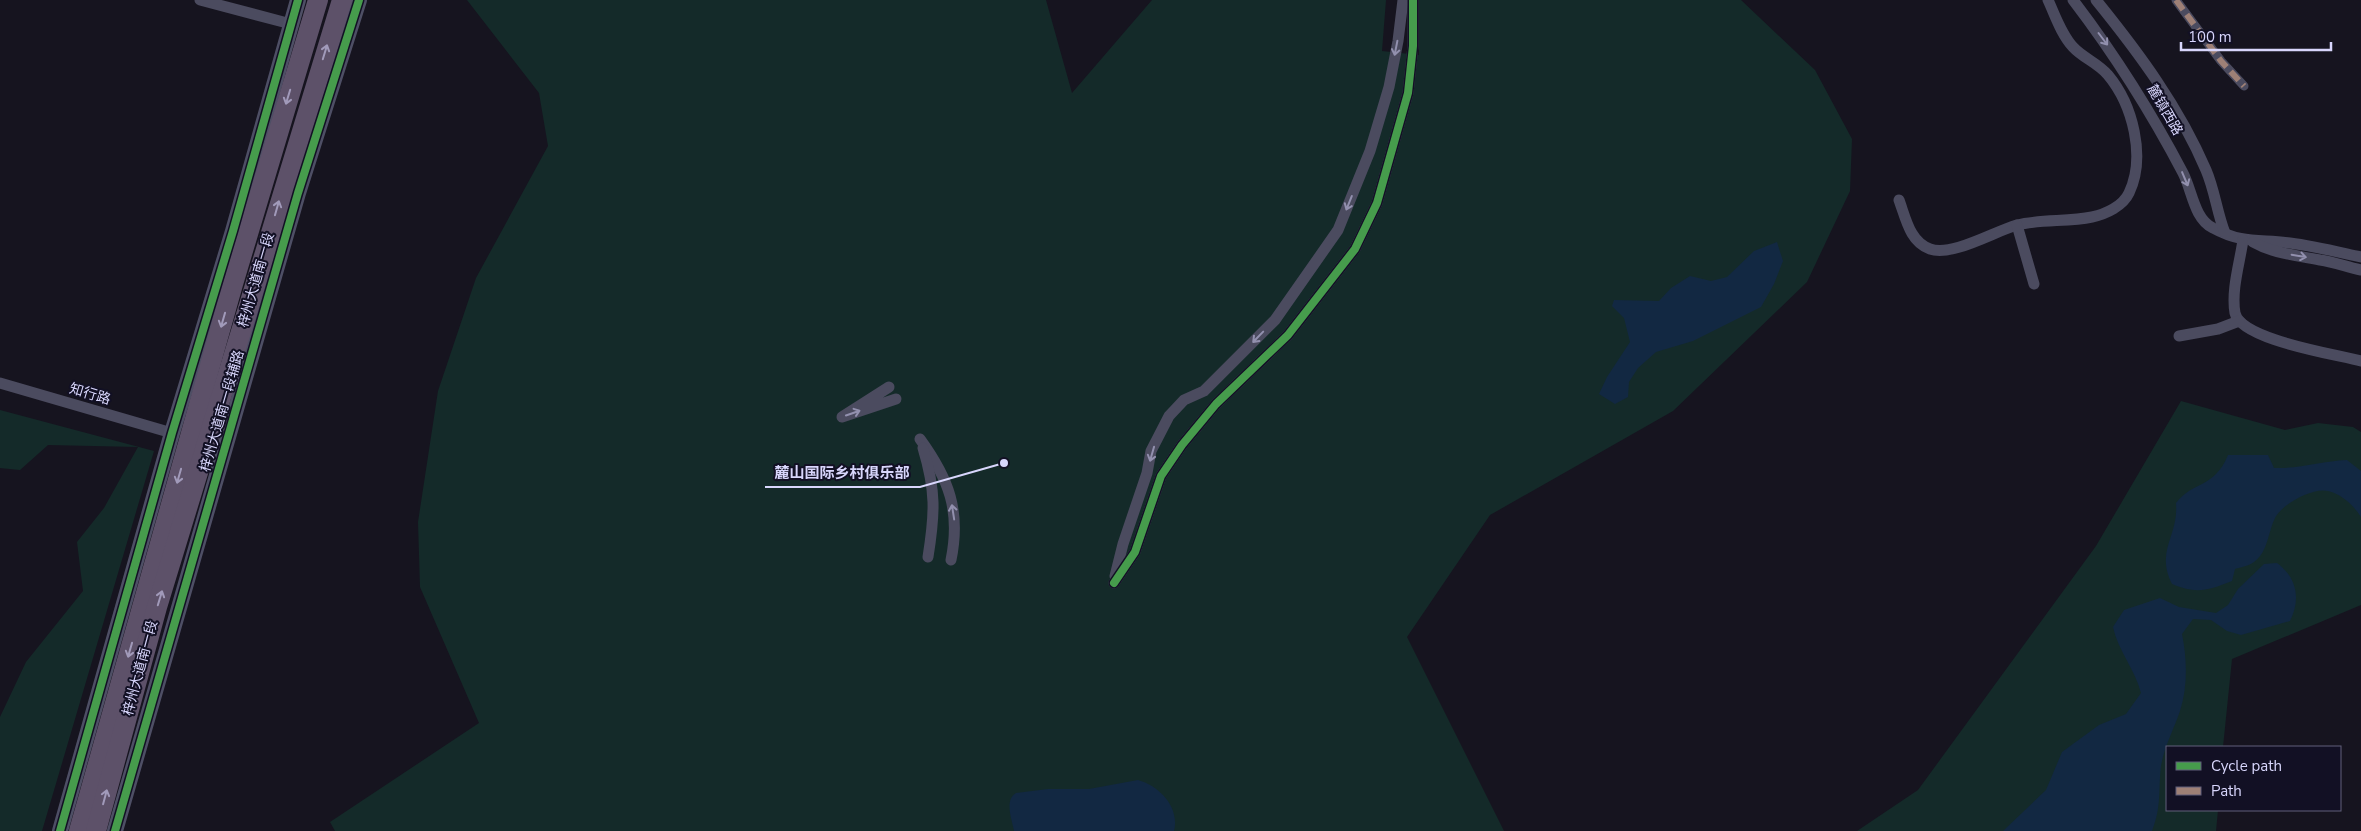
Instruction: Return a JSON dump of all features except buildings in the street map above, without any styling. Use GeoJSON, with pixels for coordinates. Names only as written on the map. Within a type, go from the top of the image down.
{"type":"FeatureCollection","features":[{"type":"Feature","properties":{"kind":"highway","name":"梓州大道南一段"},"geometry":{"type":"LineString","coordinates":[[106,763],[233,284],[318,0]]}},
{"type":"Feature","properties":{"kind":"highway","name":"梓州大道南一段"},"geometry":{"type":"LineString","coordinates":[[106,763],[224,391],[283,188],[342,0]]}},
{"type":"Feature","properties":{"kind":"highway"},"geometry":{"type":"LineString","coordinates":[[79,831],[106,763]]}},
{"type":"Feature","properties":{"kind":"highway"},"geometry":{"type":"LineString","coordinates":[[96,831],[106,763]]}},
{"type":"Feature","properties":{"kind":"main road"},"geometry":{"type":"LineString","coordinates":[[60,831],[172,433],[298,0]]}},
{"type":"Feature","properties":{"kind":"main road","name":"梓州大道南一段辅路"},"geometry":{"type":"LineString","coordinates":[[115,831],[298,193],[359,0]]}},
{"type":"Feature","properties":{"kind":"main road"},"geometry":{"type":"LineString","coordinates":[[232,231],[233,284]]}},
{"type":"Feature","properties":{"kind":"main road"},"geometry":{"type":"LineString","coordinates":[[172,630],[180,570],[197,513],[224,391]]}},
{"type":"Feature","properties":{"kind":"street"},"geometry":{"type":"LineString","coordinates":[[200,0],[291,24]]}},
{"type":"Feature","properties":{"kind":"street"},"geometry":{"type":"LineString","coordinates":[[1403,0],[1398,41],[1389,87],[1370,151],[1338,230],[1275,320],[1204,391],[1184,400],[1169,416],[1151,451],[1147,473],[1123,544],[1114,582],[1135,552],[1161,476],[1182,445],[1216,404],[1288,335],[1355,249],[1377,203],[1408,94],[1413,46],[1413,0]]}},
{"type":"Feature","properties":{"kind":"street"},"geometry":{"type":"LineString","coordinates":[[1900,200],[1911,234],[1920,244],[1931,250],[1948,250],[2018,225],[2093,217],[2115,208],[2128,194],[2136,172],[2138,157],[2134,130],[2120,93],[2108,75],[2074,48],[2065,37],[2048,0]]}},
{"type":"Feature","properties":{"kind":"street","name":"麓镇西路"},"geometry":{"type":"LineString","coordinates":[[2073,0],[2108,45],[2129,78],[2184,175],[2200,215],[2206,224],[2248,241]]}},
{"type":"Feature","properties":{"kind":"street"},"geometry":{"type":"LineString","coordinates":[[2096,0],[2158,81],[2181,118],[2207,173],[2225,233]]}},
{"type":"Feature","properties":{"kind":"street"},"geometry":{"type":"LineString","coordinates":[[2176,0],[2221,61],[2244,86]]}},
{"type":"Feature","properties":{"kind":"street"},"geometry":{"type":"LineString","coordinates":[[2018,225],[2034,284]]}},
{"type":"Feature","properties":{"kind":"street"},"geometry":{"type":"LineString","coordinates":[[2248,241],[2292,243],[2361,257]]}},
{"type":"Feature","properties":{"kind":"street"},"geometry":{"type":"LineString","coordinates":[[2248,241],[2278,253],[2321,260],[2361,270]]}},
{"type":"Feature","properties":{"kind":"street"},"geometry":{"type":"LineString","coordinates":[[2248,241],[2234,305],[2239,321],[2254,333],[2281,342],[2361,362]]}},
{"type":"Feature","properties":{"kind":"street"},"geometry":{"type":"LineString","coordinates":[[2179,336],[2218,329],[2239,321]]}},
{"type":"Feature","properties":{"kind":"street","name":"知行路"},"geometry":{"type":"LineString","coordinates":[[0,383],[172,433]]}},
{"type":"Feature","properties":{"kind":"street"},"geometry":{"type":"LineString","coordinates":[[889,387],[842,417],[896,399]]}},
{"type":"Feature","properties":{"kind":"street"},"geometry":{"type":"LineString","coordinates":[[928,557],[934,518],[933,489],[920,439],[937,462],[949,488],[956,538],[951,560]]}},
{"type":"Feature","properties":{"kind":"green space"},"geometry":{"type":"Polygon","coordinates":[[[467,0],[1046,0],[1072,93],[1152,0],[1386,0],[1382,51],[1419,55],[1419,0],[1741,0],[1815,70],[1852,139],[1850,191],[1807,282],[1673,411],[1490,515],[1407,637],[1504,831],[335,831],[330,822],[479,723],[420,587],[418,522],[438,391],[476,278],[548,146],[539,93],[467,0]]]}},
{"type":"Feature","properties":{"kind":"green space"},"geometry":{"type":"Polygon","coordinates":[[[2181,401],[2285,430],[2318,423],[2353,427],[2361,432],[2361,605],[2232,659],[2223,746],[2166,746],[2166,811],[2218,811],[2216,831],[1857,831],[1918,790],[2096,546],[2181,401]]]}},
{"type":"Feature","properties":{"kind":"green space"},"geometry":{"type":"Polygon","coordinates":[[[0,410],[154,451],[42,831],[0,831],[0,717],[26,662],[83,591],[77,542],[104,508],[138,447],[48,445],[20,470],[0,468],[0,410]]]}},
{"type":"Feature","properties":{"kind":"water"},"geometry":{"type":"Polygon","coordinates":[[[1777,242],[1783,261],[1774,284],[1761,307],[1693,341],[1656,352],[1638,368],[1629,382],[1628,397],[1615,404],[1599,394],[1607,377],[1630,342],[1624,318],[1612,306],[1614,300],[1659,301],[1671,288],[1690,276],[1711,281],[1727,277],[1754,251],[1777,242]]]}},
{"type":"Feature","properties":{"kind":"water"},"geometry":{"type":"Polygon","coordinates":[[[2228,455],[2268,455],[2274,468],[2347,460],[2361,471],[2361,517],[2355,508],[2338,495],[2322,490],[2306,494],[2284,507],[2275,518],[2259,558],[2252,563],[2235,569],[2232,581],[2202,590],[2188,589],[2172,584],[2167,572],[2166,562],[2176,515],[2176,503],[2183,496],[2216,474],[2228,455]]]}},
{"type":"Feature","properties":{"kind":"water"},"geometry":{"type":"Polygon","coordinates":[[[2277,563],[2293,582],[2296,597],[2290,621],[2241,635],[2227,631],[2211,620],[2193,619],[2182,634],[2186,663],[2183,702],[2162,759],[2158,806],[2152,831],[2003,831],[2046,790],[2062,752],[2099,725],[2126,714],[2141,693],[2135,676],[2115,636],[2113,627],[2124,610],[2160,598],[2179,607],[2216,613],[2228,605],[2238,589],[2264,564],[2277,563]]]}},
{"type":"Feature","properties":{"kind":"water"},"geometry":{"type":"Polygon","coordinates":[[[1138,780],[1154,787],[1171,806],[1175,822],[1174,831],[1014,831],[1010,800],[1016,793],[1048,789],[1089,789],[1138,780]]]}},
{"type":"Feature","properties":{"kind":"marked path"},"geometry":{"type":"LineString","coordinates":[[2176,0],[2221,61],[2244,86]]}},
{"type":"Feature","properties":{"kind":"cycle path"},"geometry":{"type":"LineString","coordinates":[[60,831],[172,433],[233,231],[298,0]]}},
{"type":"Feature","properties":{"kind":"cycle path"},"geometry":{"type":"LineString","coordinates":[[115,831],[298,193],[359,0]]}},
{"type":"Feature","properties":{"kind":"cycle path"},"geometry":{"type":"LineString","coordinates":[[1114,583],[1135,552],[1161,476],[1182,445],[1216,404],[1288,335],[1355,249],[1377,203],[1408,93],[1413,46],[1413,0]]}},
{"type":"Feature","properties":{"kind":"place","name":"麓山国际乡村俱乐部"},"geometry":{"type":"Point","coordinates":[1004,463]}}]}
